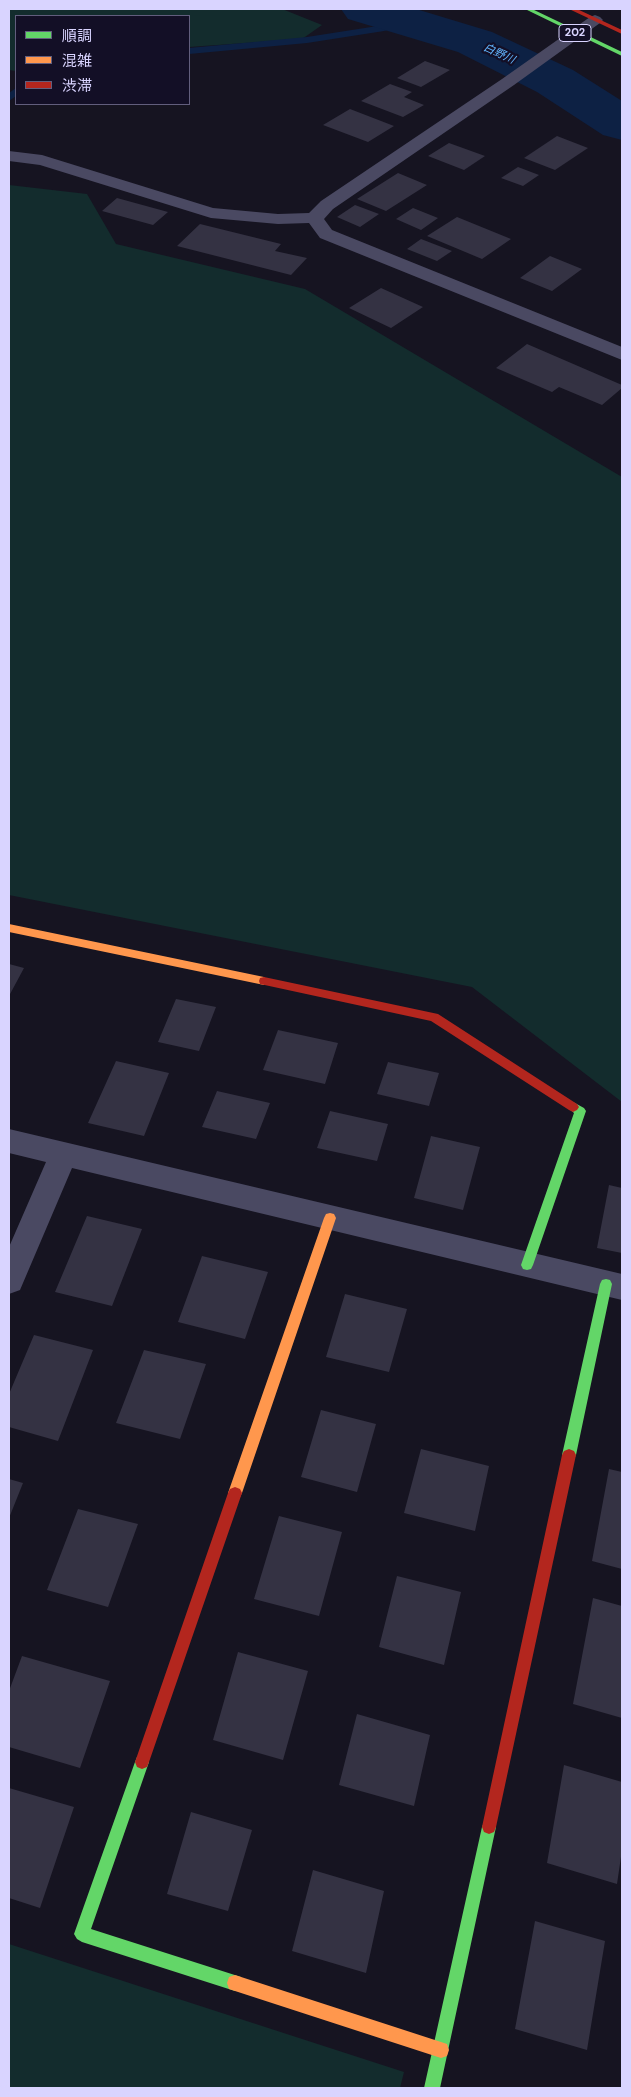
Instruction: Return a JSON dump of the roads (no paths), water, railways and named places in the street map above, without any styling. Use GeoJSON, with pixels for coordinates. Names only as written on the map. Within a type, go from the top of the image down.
{"type":"FeatureCollection","features":[{"type":"Feature","properties":{"kind":"main road","name":"202"},"geometry":{"type":"LineString","coordinates":[[528,9],[622,54]]}},
{"type":"Feature","properties":{"kind":"main road","name":"202"},"geometry":{"type":"LineString","coordinates":[[572,9],[622,32]]}},
{"type":"Feature","properties":{"kind":"main road"},"geometry":{"type":"LineString","coordinates":[[9,928],[434,1017],[580,1111],[527,1264]]}},
{"type":"Feature","properties":{"kind":"main road"},"geometry":{"type":"LineString","coordinates":[[330,1218],[82,1934],[441,2050]]}},
{"type":"Feature","properties":{"kind":"main road"},"geometry":{"type":"LineString","coordinates":[[432,2088],[614,1285]]}},
{"type":"Feature","properties":{"kind":"street"},"geometry":{"type":"LineString","coordinates":[[9,156],[42,160],[211,214],[278,219],[314,218],[327,205],[550,54],[596,20]]}},
{"type":"Feature","properties":{"kind":"street"},"geometry":{"type":"LineString","coordinates":[[314,218],[326,234],[622,354]]}},
{"type":"Feature","properties":{"kind":"street"},"geometry":{"type":"LineString","coordinates":[[9,1141],[614,1285]]}},
{"type":"Feature","properties":{"kind":"street"},"geometry":{"type":"LineString","coordinates":[[9,1281],[64,1154]]}},
{"type":"Feature","properties":{"kind":"waterway","name":"白野川"},"geometry":{"type":"LineString","coordinates":[[365,9],[475,42],[555,81],[622,124]]}},
{"type":"Feature","properties":{"kind":"waterway"},"geometry":{"type":"LineString","coordinates":[[190,51],[307,40],[384,28],[411,21]]}},
{"type":"Feature","properties":{"kind":"waterway"},"geometry":{"type":"LineString","coordinates":[[9,98],[15,92]]}}]}
